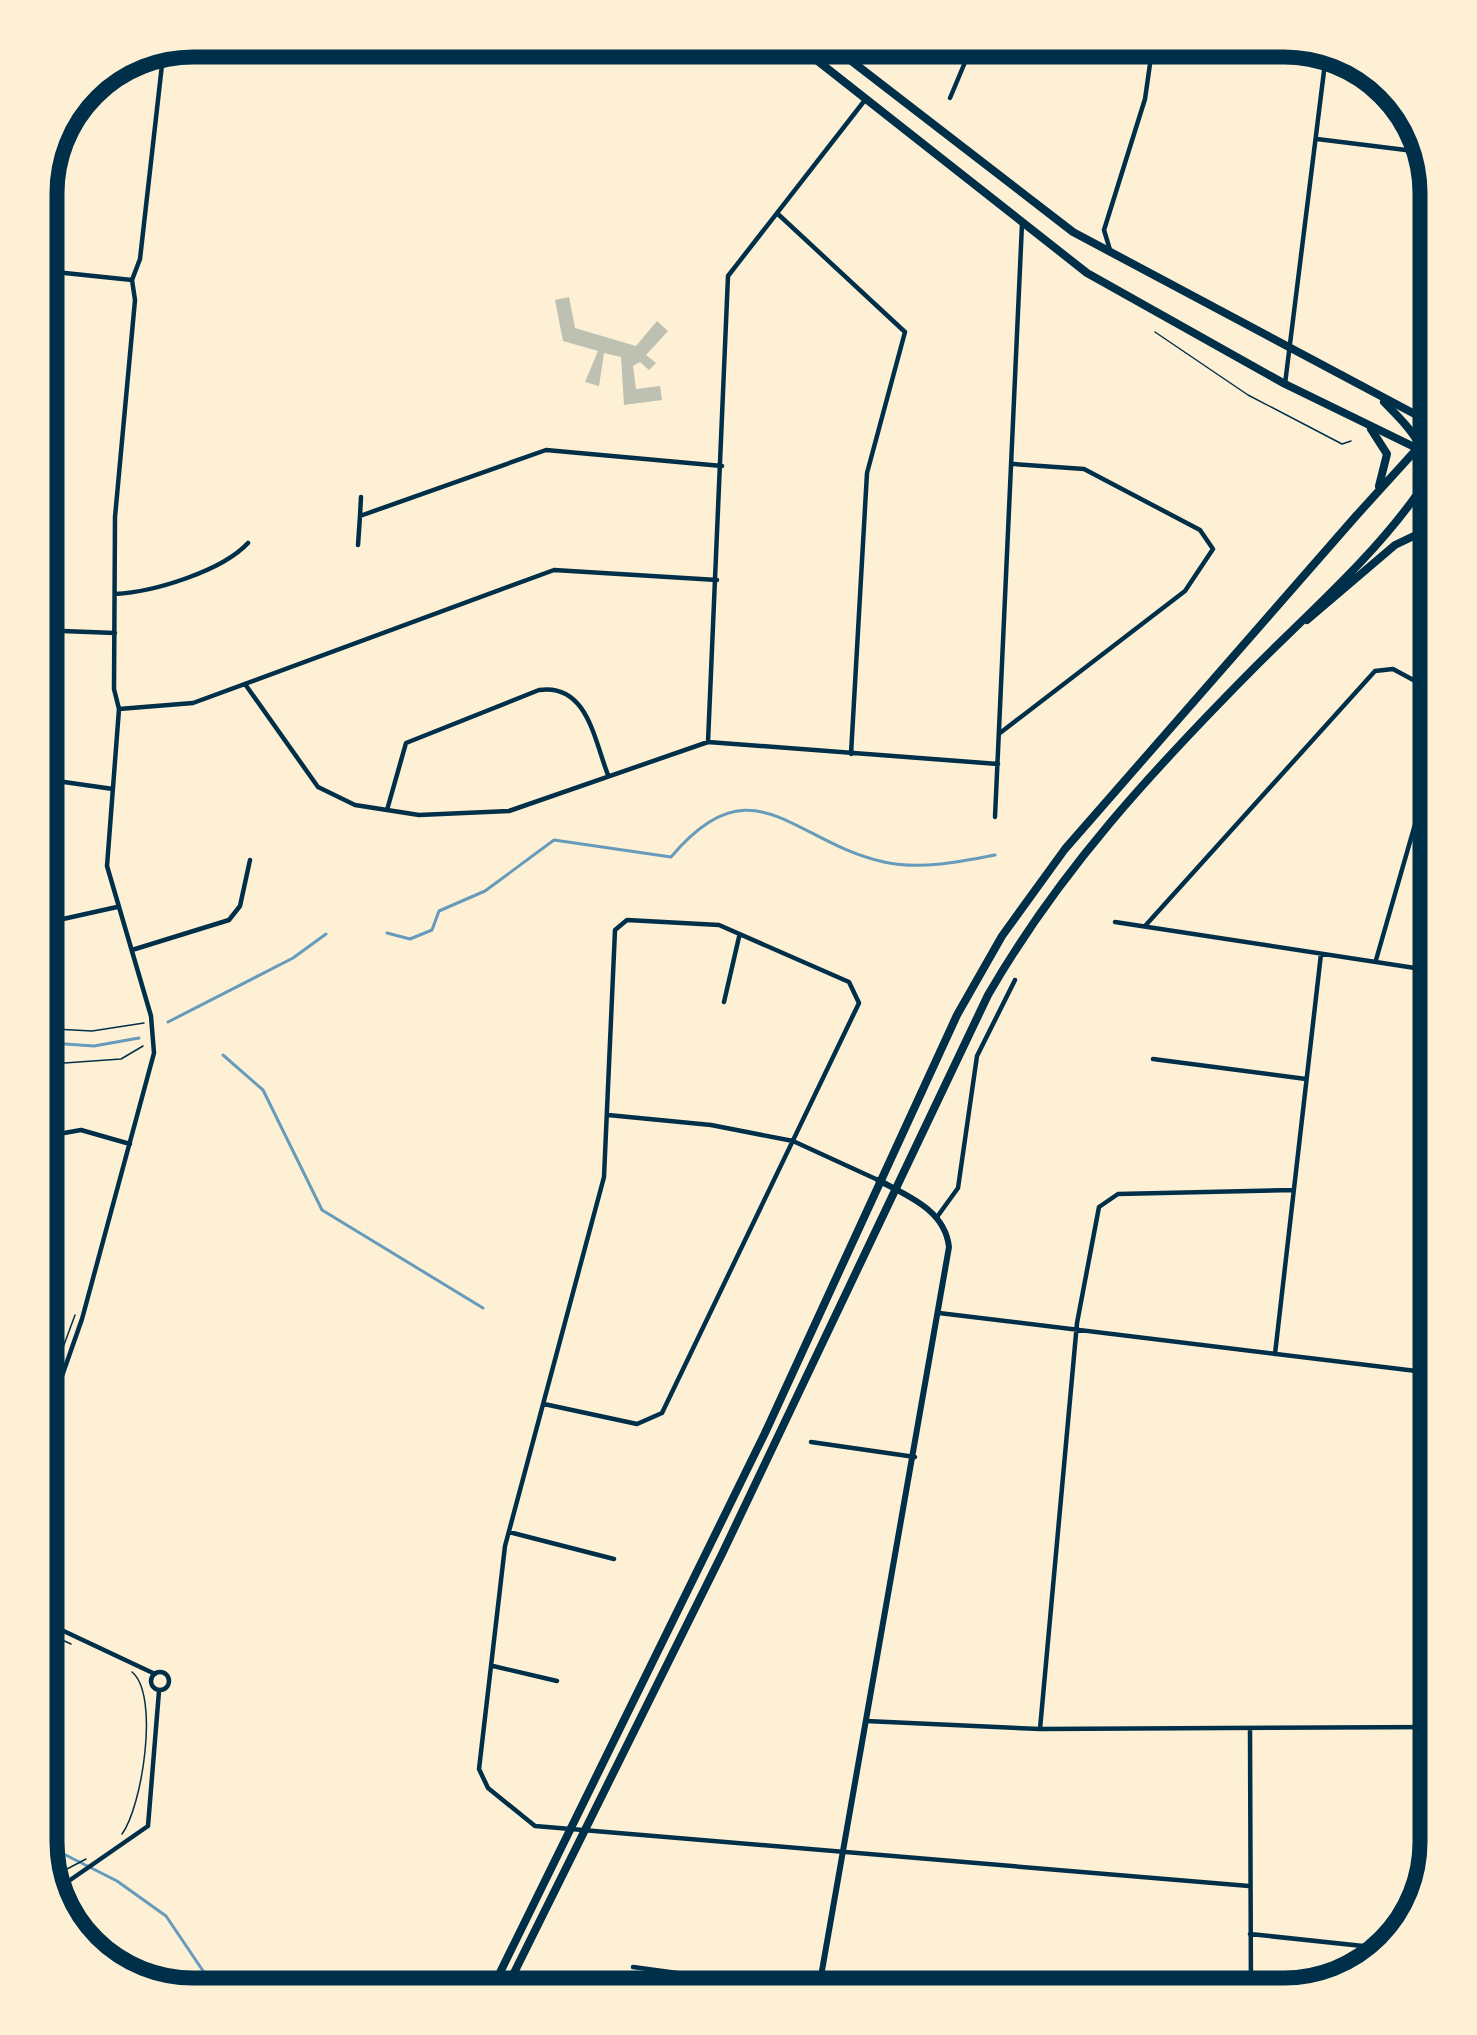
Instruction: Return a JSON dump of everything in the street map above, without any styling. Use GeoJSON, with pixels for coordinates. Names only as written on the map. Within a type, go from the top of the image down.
{"type":"FeatureCollection","features":[{"type":"Feature","properties":{"kind":"main road"},"geometry":{"type":"LineString","coordinates":[[813,57],[1022,223],[1122,295],[1371,429],[1420,450]]}},
{"type":"Feature","properties":{"kind":"main road"},"geometry":{"type":"LineString","coordinates":[[846,57],[1040,210],[1113,255],[1291,345],[1420,421]]}},
{"type":"Feature","properties":{"kind":"main road"},"geometry":{"type":"LineString","coordinates":[[1384,402],[1420,449]]}},
{"type":"Feature","properties":{"kind":"main road"},"geometry":{"type":"LineString","coordinates":[[1371,429],[1385,448],[1387,464],[1372,498]]}},
{"type":"Feature","properties":{"kind":"main road"},"geometry":{"type":"LineString","coordinates":[[497,1978],[765,1433],[957,1015],[1022,906],[1089,820],[1372,498],[1420,451]]}},
{"type":"Feature","properties":{"kind":"main road"},"geometry":{"type":"LineString","coordinates":[[511,1978],[988,995],[1065,874],[1141,782],[1289,633],[1420,488]]}},
{"type":"Feature","properties":{"kind":"main road"},"geometry":{"type":"LineString","coordinates":[[1289,633],[1396,545],[1420,534]]}},
{"type":"Feature","properties":{"kind":"street"},"geometry":{"type":"LineString","coordinates":[[950,98],[967,57]]}},
{"type":"Feature","properties":{"kind":"street"},"geometry":{"type":"LineString","coordinates":[[1113,255],[1105,242],[1108,216],[1145,99],[1151,57]]}},
{"type":"Feature","properties":{"kind":"street"},"geometry":{"type":"LineString","coordinates":[[57,1389],[82,1319],[155,1043],[133,950],[106,866],[119,709],[115,517],[132,280],[140,259],[162,61]]}},
{"type":"Feature","properties":{"kind":"street"},"geometry":{"type":"LineString","coordinates":[[1285,384],[1325,63]]}},
{"type":"Feature","properties":{"kind":"street"},"geometry":{"type":"LineString","coordinates":[[707,742],[728,276],[867,98]]}},
{"type":"Feature","properties":{"kind":"street"},"geometry":{"type":"LineString","coordinates":[[1317,139],[1413,152]]}},
{"type":"Feature","properties":{"kind":"street"},"geometry":{"type":"LineString","coordinates":[[779,215],[905,332],[867,473],[851,754]]}},
{"type":"Feature","properties":{"kind":"street"},"geometry":{"type":"LineString","coordinates":[[995,817],[1022,223]]}},
{"type":"Feature","properties":{"kind":"street"},"geometry":{"type":"LineString","coordinates":[[57,271],[132,280]]}},
{"type":"Feature","properties":{"kind":"street"},"geometry":{"type":"LineString","coordinates":[[361,517],[546,450],[722,466]]}},
{"type":"Feature","properties":{"kind":"street"},"geometry":{"type":"LineString","coordinates":[[1000,733],[1185,591],[1214,549],[1200,530],[1084,469],[1014,464]]}},
{"type":"Feature","properties":{"kind":"street"},"geometry":{"type":"LineString","coordinates":[[358,545],[361,497]]}},
{"type":"Feature","properties":{"kind":"street"},"geometry":{"type":"LineString","coordinates":[[116,594],[224,560],[248,543]]}},
{"type":"Feature","properties":{"kind":"street"},"geometry":{"type":"LineString","coordinates":[[119,709],[180,706],[554,570],[717,580]]}},
{"type":"Feature","properties":{"kind":"street"},"geometry":{"type":"LineString","coordinates":[[57,631],[115,633]]}},
{"type":"Feature","properties":{"kind":"street"},"geometry":{"type":"LineString","coordinates":[[1145,926],[1375,670],[1393,669],[1420,684]]}},
{"type":"Feature","properties":{"kind":"street"},"geometry":{"type":"LineString","coordinates":[[245,684],[318,787],[342,801],[387,811],[454,817],[509,811],[707,742],[998,764]]}},
{"type":"Feature","properties":{"kind":"street"},"geometry":{"type":"LineString","coordinates":[[387,811],[406,743],[539,690],[561,689],[576,699],[608,775]]}},
{"type":"Feature","properties":{"kind":"street"},"geometry":{"type":"LineString","coordinates":[[57,781],[113,789]]}},
{"type":"Feature","properties":{"kind":"street"},"geometry":{"type":"LineString","coordinates":[[1375,962],[1420,807]]}},
{"type":"Feature","properties":{"kind":"street"},"geometry":{"type":"LineString","coordinates":[[133,950],[229,920],[240,906],[250,860]]}},
{"type":"Feature","properties":{"kind":"street"},"geometry":{"type":"LineString","coordinates":[[57,920],[117,907]]}},
{"type":"Feature","properties":{"kind":"street"},"geometry":{"type":"LineString","coordinates":[[544,1403],[638,1424],[662,1413],[859,1003],[849,982],[719,925],[627,920],[615,930],[604,1177],[508,1532],[479,1769],[488,1788],[519,1814],[535,1826],[554,1829],[1249,1886]]}},
{"type":"Feature","properties":{"kind":"street"},"geometry":{"type":"LineString","coordinates":[[1115,922],[1420,969]]}},
{"type":"Feature","properties":{"kind":"street"},"geometry":{"type":"LineString","coordinates":[[724,1001],[740,934]]}},
{"type":"Feature","properties":{"kind":"street"},"geometry":{"type":"LineString","coordinates":[[1275,1354],[1321,954]]}},
{"type":"Feature","properties":{"kind":"street"},"geometry":{"type":"LineString","coordinates":[[937,1217],[958,1188],[977,1056],[1015,980]]}},
{"type":"Feature","properties":{"kind":"street"},"geometry":{"type":"LineString","coordinates":[[1153,1059],[1306,1079]]}},
{"type":"Feature","properties":{"kind":"street"},"geometry":{"type":"LineString","coordinates":[[608,1115],[711,1125],[793,1141],[878,1180],[937,1217],[949,1247],[821,1978]]}},
{"type":"Feature","properties":{"kind":"street"},"geometry":{"type":"LineString","coordinates":[[57,1134],[81,1130],[131,1144]]}},
{"type":"Feature","properties":{"kind":"street"},"geometry":{"type":"LineString","coordinates":[[1040,1729],[1078,1330],[1095,1221],[1107,1198],[1139,1192],[1293,1190]]}},
{"type":"Feature","properties":{"kind":"street"},"geometry":{"type":"LineString","coordinates":[[939,1313],[1420,1371]]}},
{"type":"Feature","properties":{"kind":"street"},"geometry":{"type":"LineString","coordinates":[[811,1442],[915,1457]]}},
{"type":"Feature","properties":{"kind":"street"},"geometry":{"type":"LineString","coordinates":[[508,1532],[614,1559]]}},
{"type":"Feature","properties":{"kind":"street"},"geometry":{"type":"LineString","coordinates":[[57,1628],[168,1677],[167,1687],[159,1690]]}},
{"type":"Feature","properties":{"kind":"street"},"geometry":{"type":"LineString","coordinates":[[492,1665],[557,1682]]}},
{"type":"Feature","properties":{"kind":"street"},"geometry":{"type":"LineString","coordinates":[[154,1674],[151,1684],[159,1690]]}},
{"type":"Feature","properties":{"kind":"street"},"geometry":{"type":"LineString","coordinates":[[64,1884],[116,1853],[150,1821],[148,1774],[159,1690]]}},
{"type":"Feature","properties":{"kind":"street"},"geometry":{"type":"LineString","coordinates":[[866,1721],[1040,1729],[1420,1727]]}},
{"type":"Feature","properties":{"kind":"street"},"geometry":{"type":"LineString","coordinates":[[1250,1729],[1251,1978]]}},
{"type":"Feature","properties":{"kind":"street"},"geometry":{"type":"LineString","coordinates":[[1250,1934],[1370,1947]]}},
{"type":"Feature","properties":{"kind":"street"},"geometry":{"type":"LineString","coordinates":[[633,1967],[703,1978]]}},
{"type":"Feature","properties":{"kind":"lane"},"geometry":{"type":"LineString","coordinates":[[1155,332],[1248,395],[1342,444],[1351,441]]}},
{"type":"Feature","properties":{"kind":"path"},"geometry":{"type":"LineString","coordinates":[[57,1029],[92,1031],[145,1023]]}},
{"type":"Feature","properties":{"kind":"path"},"geometry":{"type":"LineString","coordinates":[[57,1064],[121,1059],[146,1044],[145,1055]]}},
{"type":"Feature","properties":{"kind":"path"},"geometry":{"type":"LineString","coordinates":[[57,1360],[76,1310]]}},
{"type":"Feature","properties":{"kind":"path"},"geometry":{"type":"LineString","coordinates":[[57,1637],[85,1650]]}},
{"type":"Feature","properties":{"kind":"path"},"geometry":{"type":"LineString","coordinates":[[112,1844],[136,1809],[148,1702],[142,1680],[123,1667]]}},
{"type":"Feature","properties":{"kind":"path"},"geometry":{"type":"LineString","coordinates":[[61,1872],[98,1852]]}},
{"type":"Feature","properties":{"kind":"building"},"geometry":{"type":"Polygon","coordinates":[[[569,297],[575,328],[636,346],[657,321],[668,331],[646,355],[656,363],[649,370],[640,362],[633,366],[636,389],[660,386],[662,400],[624,405],[621,357],[604,353],[599,386],[585,382],[598,351],[563,341],[555,300],[569,297]]]}},
{"type":"Feature","properties":{"kind":"waterway"},"geometry":{"type":"LineString","coordinates":[[387,933],[410,939],[432,930],[439,911],[485,891],[554,840],[671,857],[700,828],[726,814],[750,810],[774,815],[884,862],[925,865],[995,855]]}},
{"type":"Feature","properties":{"kind":"waterway"},"geometry":{"type":"LineString","coordinates":[[168,1022],[293,958],[326,934]]}},
{"type":"Feature","properties":{"kind":"waterway"},"geometry":{"type":"LineString","coordinates":[[57,1043],[94,1046],[139,1038]]}},
{"type":"Feature","properties":{"kind":"waterway"},"geometry":{"type":"LineString","coordinates":[[223,1055],[263,1090],[322,1210],[483,1308]]}},
{"type":"Feature","properties":{"kind":"waterway"},"geometry":{"type":"LineString","coordinates":[[58,1851],[117,1881],[166,1916],[208,1978]]}}]}
